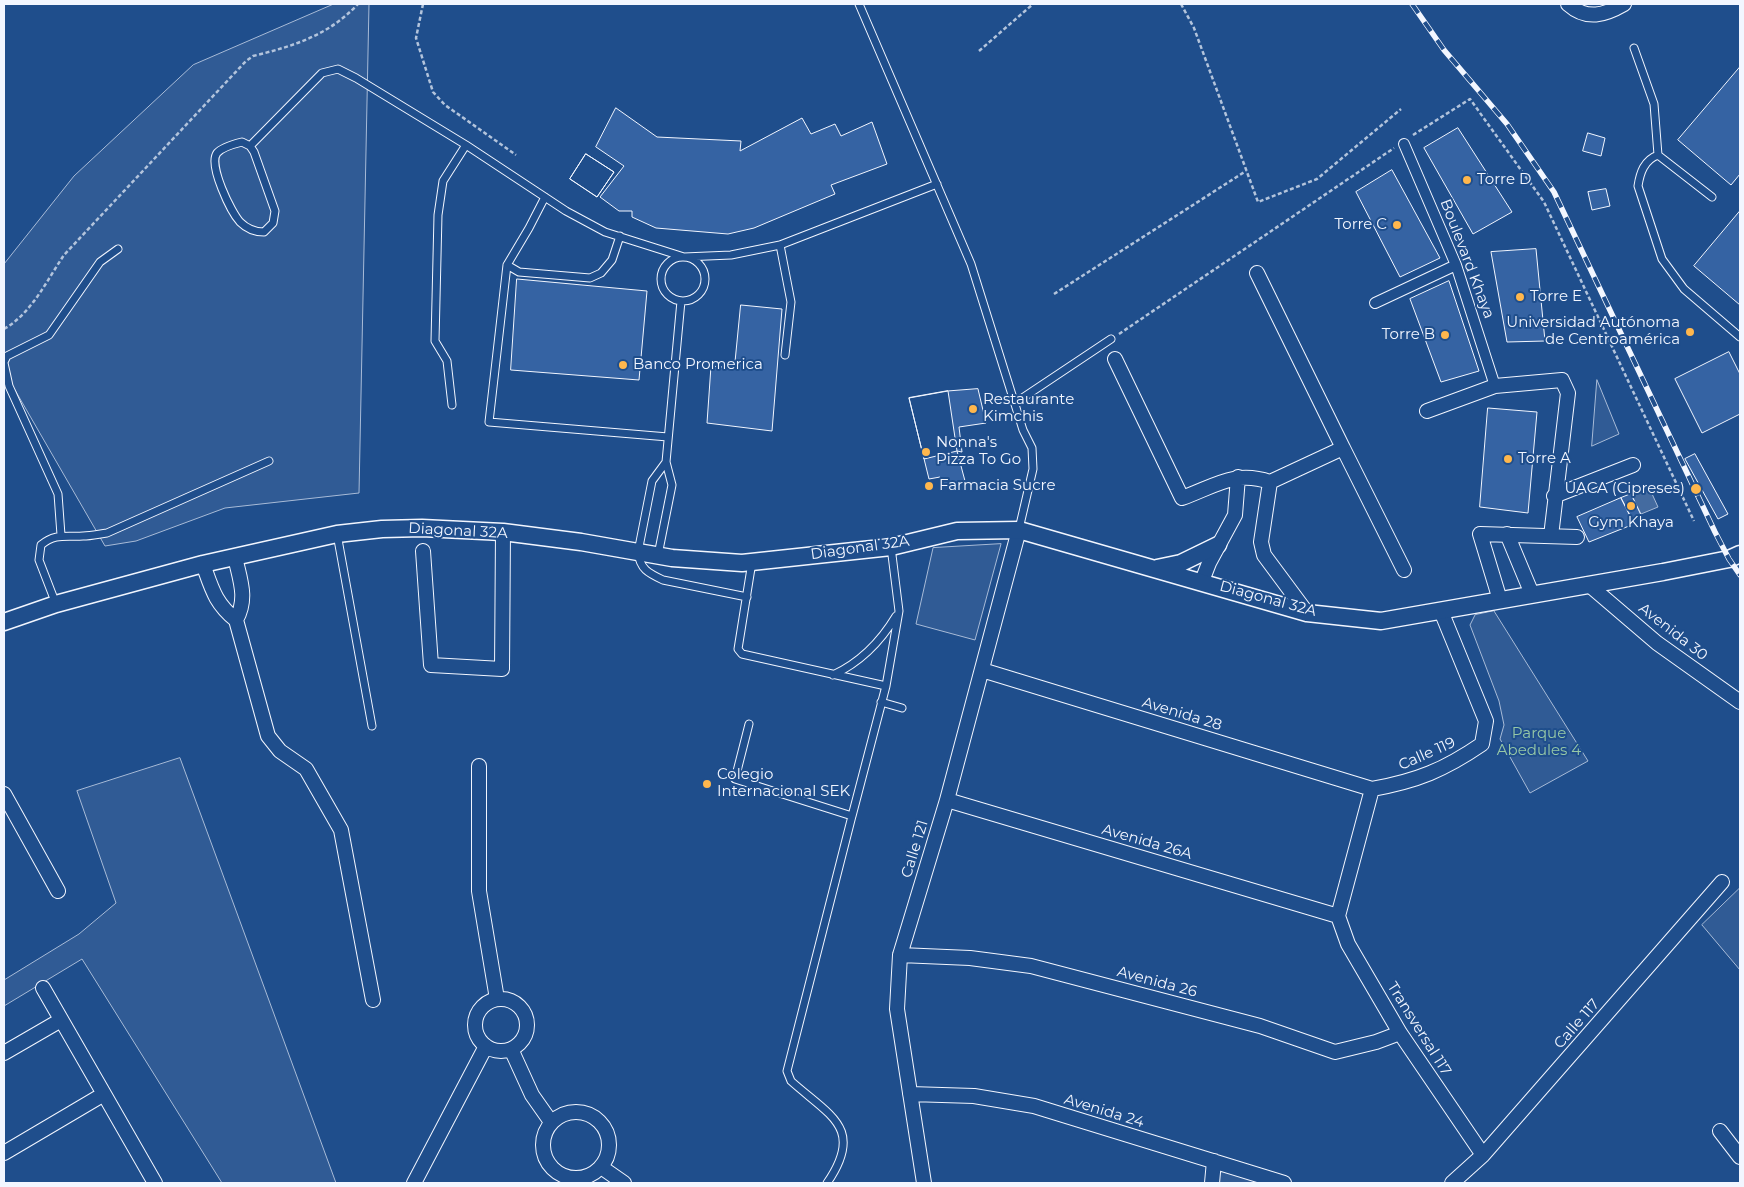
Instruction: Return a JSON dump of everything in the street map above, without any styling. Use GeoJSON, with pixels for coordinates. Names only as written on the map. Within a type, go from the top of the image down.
{"type":"FeatureCollection","features":[{"type":"Feature","properties":{"kind":"street"},"geometry":{"type":"LineString","coordinates":[[1568,4],[1583,14],[1597,16],[1610,12],[1624,4]]}},
{"type":"Feature","properties":{"kind":"street","name":"Boulevard Khaya"},"geometry":{"type":"LineString","coordinates":[[1403,143],[1456,265],[1495,386]]}},
{"type":"Feature","properties":{"kind":"street"},"geometry":{"type":"LineString","coordinates":[[1375,303],[1456,265]]}},
{"type":"Feature","properties":{"kind":"street"},"geometry":{"type":"LineString","coordinates":[[1257,273],[1404,570]]}},
{"type":"Feature","properties":{"kind":"street"},"geometry":{"type":"LineString","coordinates":[[1115,359],[1182,498],[1238,477],[1254,477],[1270,482],[1344,448]]}},
{"type":"Feature","properties":{"kind":"street"},"geometry":{"type":"LineString","coordinates":[[1426,412],[1495,386],[1562,380],[1566,385],[1568,393],[1554,496],[1551,536]]}},
{"type":"Feature","properties":{"kind":"street"},"geometry":{"type":"LineString","coordinates":[[1554,496],[1633,465]]}},
{"type":"Feature","properties":{"kind":"street"},"geometry":{"type":"LineString","coordinates":[[1202,581],[1218,545],[1235,515],[1238,477]]}},
{"type":"Feature","properties":{"kind":"street"},"geometry":{"type":"LineString","coordinates":[[1270,482],[1261,542],[1264,555],[1307,612]]}},
{"type":"Feature","properties":{"kind":"street","name":"Diagonal 32A"},"geometry":{"type":"LineString","coordinates":[[4,622],[56,604],[203,564],[337,534],[382,529],[422,528],[503,532],[658,555],[742,563],[891,547],[957,531],[1019,530],[1307,612],[1381,621],[1729,559],[1740,554]]}},
{"type":"Feature","properties":{"kind":"street","name":"Calle 121"},"geometry":{"type":"LineString","coordinates":[[924,1183],[897,1009],[900,955],[947,800],[1019,530]]}},
{"type":"Feature","properties":{"kind":"street"},"geometry":{"type":"LineString","coordinates":[[423,551],[432,665],[502,668],[503,532]]}},
{"type":"Feature","properties":{"kind":"street"},"geometry":{"type":"LineString","coordinates":[[1500,600],[1480,534],[1577,537]]}},
{"type":"Feature","properties":{"kind":"street"},"geometry":{"type":"LineString","coordinates":[[1507,534],[1532,594]]}},
{"type":"Feature","properties":{"kind":"street"},"geometry":{"type":"LineString","coordinates":[[1156,568],[1182,563],[1218,545]]}},
{"type":"Feature","properties":{"kind":"street"},"geometry":{"type":"LineString","coordinates":[[235,557],[244,595],[243,608],[236,620]]}},
{"type":"Feature","properties":{"kind":"street"},"geometry":{"type":"LineString","coordinates":[[203,564],[216,600],[222,609],[236,620],[268,736],[280,751],[306,769],[341,830],[373,1000]]}},
{"type":"Feature","properties":{"kind":"street","name":"Avenida 30"},"geometry":{"type":"LineString","coordinates":[[1588,584],[1657,643],[1740,702]]}},
{"type":"Feature","properties":{"kind":"street","name":"Calle 119"},"geometry":{"type":"LineString","coordinates":[[1372,789],[1408,783],[1454,764],[1482,744],[1486,720],[1441,610]]}},
{"type":"Feature","properties":{"kind":"street","name":"Avenida 28"},"geometry":{"type":"LineString","coordinates":[[982,670],[1372,789]]}},
{"type":"Feature","properties":{"kind":"street"},"geometry":{"type":"LineString","coordinates":[[479,766],[479,891],[497,999]]}},
{"type":"Feature","properties":{"kind":"street"},"geometry":{"type":"LineString","coordinates":[[1338,916],[1372,789]]}},
{"type":"Feature","properties":{"kind":"street"},"geometry":{"type":"LineString","coordinates":[[4,794],[58,892]]}},
{"type":"Feature","properties":{"kind":"street","name":"Avenida 26A"},"geometry":{"type":"LineString","coordinates":[[947,800],[1338,916]]}},
{"type":"Feature","properties":{"kind":"street","name":"Calle 117"},"geometry":{"type":"LineString","coordinates":[[1452,1183],[1483,1155],[1722,882]]}},
{"type":"Feature","properties":{"kind":"street","name":"Transversal 117"},"geometry":{"type":"LineString","coordinates":[[1338,916],[1348,944],[1400,1033],[1483,1155]]}},
{"type":"Feature","properties":{"kind":"street","name":"Avenida 26"},"geometry":{"type":"LineString","coordinates":[[900,955],[970,958],[1031,966],[1260,1026],[1335,1052],[1376,1042],[1400,1033]]}},
{"type":"Feature","properties":{"kind":"street"},"geometry":{"type":"LineString","coordinates":[[43,988],[155,1183]]}},
{"type":"Feature","properties":{"kind":"street"},"geometry":{"type":"LineString","coordinates":[[497,999],[514,1002],[525,1014],[527,1030],[524,1038],[511,1049],[503,1051],[486,1046],[479,1039],[475,1029],[476,1019],[480,1010],[488,1002],[497,999]]}},
{"type":"Feature","properties":{"kind":"street"},"geometry":{"type":"LineString","coordinates":[[4,1053],[61,1020]]}},
{"type":"Feature","properties":{"kind":"street"},"geometry":{"type":"LineString","coordinates":[[414,1183],[486,1046]]}},
{"type":"Feature","properties":{"kind":"street"},"geometry":{"type":"LineString","coordinates":[[511,1049],[532,1095],[551,1122]]}},
{"type":"Feature","properties":{"kind":"street"},"geometry":{"type":"LineString","coordinates":[[4,1153],[104,1094]]}},
{"type":"Feature","properties":{"kind":"street","name":"Avenida 24"},"geometry":{"type":"LineString","coordinates":[[910,1094],[974,1096],[1034,1106],[1284,1183]]}},
{"type":"Feature","properties":{"kind":"street"},"geometry":{"type":"LineString","coordinates":[[574,1111],[587,1113],[598,1120],[606,1130],[609,1143],[607,1156],[601,1167],[590,1175],[578,1178],[565,1176],[554,1169],[546,1159],[542,1146],[544,1134],[551,1122],[561,1114],[574,1111]]}},
{"type":"Feature","properties":{"kind":"street"},"geometry":{"type":"LineString","coordinates":[[1720,1130],[1740,1157]]}},
{"type":"Feature","properties":{"kind":"street"},"geometry":{"type":"LineString","coordinates":[[1212,1183],[1214,1161]]}},
{"type":"Feature","properties":{"kind":"street"},"geometry":{"type":"LineString","coordinates":[[601,1167],[624,1183]]}},
{"type":"Feature","properties":{"kind":"lane"},"geometry":{"type":"LineString","coordinates":[[859,4],[971,264],[1034,459],[1019,530]]}},
{"type":"Feature","properties":{"kind":"lane"},"geometry":{"type":"LineString","coordinates":[[1634,48],[1654,104],[1658,155],[1712,197]]}},
{"type":"Feature","properties":{"kind":"lane"},"geometry":{"type":"LineString","coordinates":[[250,146],[322,73],[338,70],[356,78],[466,145],[545,197],[597,228],[684,257],[696,262],[704,274],[705,280],[700,293],[694,298],[681,301],[668,296],[661,284],[661,278],[666,265],[677,258],[684,257],[731,254],[780,245],[937,184]]}},
{"type":"Feature","properties":{"kind":"lane"},"geometry":{"type":"LineString","coordinates":[[242,142],[250,146],[254,152],[275,211],[273,223],[264,232],[254,232],[241,223],[232,211],[214,163],[216,154],[224,148],[242,142]]}},
{"type":"Feature","properties":{"kind":"lane"},"geometry":{"type":"LineString","coordinates":[[452,405],[447,361],[436,341],[437,224],[443,181],[466,145]]}},
{"type":"Feature","properties":{"kind":"lane"},"geometry":{"type":"LineString","coordinates":[[1658,155],[1652,157],[1643,168],[1638,186],[1662,259],[1684,289],[1740,337]]}},
{"type":"Feature","properties":{"kind":"lane"},"geometry":{"type":"LineString","coordinates":[[545,197],[507,265],[489,422],[668,437]]}},
{"type":"Feature","properties":{"kind":"lane"},"geometry":{"type":"LineString","coordinates":[[507,265],[519,272],[590,278],[601,273],[612,260],[620,236]]}},
{"type":"Feature","properties":{"kind":"lane"},"geometry":{"type":"LineString","coordinates":[[780,245],[791,302],[785,355]]}},
{"type":"Feature","properties":{"kind":"lane"},"geometry":{"type":"LineString","coordinates":[[61,535],[58,494],[10,386],[4,362],[7,356],[49,335],[100,262],[118,249]]}},
{"type":"Feature","properties":{"kind":"lane"},"geometry":{"type":"LineString","coordinates":[[658,555],[672,485],[666,462],[681,301]]}},
{"type":"Feature","properties":{"kind":"lane"},"geometry":{"type":"LineString","coordinates":[[1015,403],[1111,339]]}},
{"type":"Feature","properties":{"kind":"lane"},"geometry":{"type":"LineString","coordinates":[[56,604],[39,560],[39,550],[47,540],[61,535],[83,536],[107,532],[269,461]]}},
{"type":"Feature","properties":{"kind":"lane"},"geometry":{"type":"LineString","coordinates":[[666,462],[652,481],[638,552],[640,564],[651,575],[663,580],[747,597]]}},
{"type":"Feature","properties":{"kind":"lane"},"geometry":{"type":"LineString","coordinates":[[337,534],[372,726]]}},
{"type":"Feature","properties":{"kind":"lane"},"geometry":{"type":"LineString","coordinates":[[827,1183],[838,1167],[844,1151],[844,1138],[840,1126],[791,1081],[787,1071],[886,686],[899,611],[891,547]]}},
{"type":"Feature","properties":{"kind":"lane"},"geometry":{"type":"LineString","coordinates":[[752,561],[738,649],[742,654],[886,686]]}},
{"type":"Feature","properties":{"kind":"lane"},"geometry":{"type":"LineString","coordinates":[[834,675],[853,666],[886,632],[899,611]]}},
{"type":"Feature","properties":{"kind":"lane"},"geometry":{"type":"LineString","coordinates":[[881,702],[902,708]]}},
{"type":"Feature","properties":{"kind":"lane"},"geometry":{"type":"LineString","coordinates":[[749,724],[735,779],[852,816]]}},
{"type":"Feature","properties":{"kind":"path"},"geometry":{"type":"LineString","coordinates":[[4,329],[17,319],[44,288],[64,255],[246,61],[253,56],[307,41],[324,33],[358,4]]}},
{"type":"Feature","properties":{"kind":"path"},"geometry":{"type":"LineString","coordinates":[[423,4],[416,38],[433,92],[445,105],[516,155]]}},
{"type":"Feature","properties":{"kind":"path"},"geometry":{"type":"LineString","coordinates":[[979,51],[1033,4]]}},
{"type":"Feature","properties":{"kind":"path"},"geometry":{"type":"LineString","coordinates":[[1181,4],[1194,28],[1258,202],[1317,179],[1401,109]]}},
{"type":"Feature","properties":{"kind":"path"},"geometry":{"type":"LineString","coordinates":[[1111,339],[1470,99],[1544,202],[1694,521]]}},
{"type":"Feature","properties":{"kind":"path"},"geometry":{"type":"LineString","coordinates":[[1054,294],[1246,171]]}},
{"type":"Feature","properties":{"kind":"shaded area"},"geometry":{"type":"Polygon","coordinates":[[[334,4],[369,4],[359,493],[225,508],[136,541],[105,546],[4,371],[4,264],[74,176],[193,65],[334,4]]]}},
{"type":"Feature","properties":{"kind":"shaded area"},"geometry":{"type":"Polygon","coordinates":[[[1597,380],[1619,434],[1592,446],[1597,380]]]}},
{"type":"Feature","properties":{"kind":"shaded area"},"geometry":{"type":"Polygon","coordinates":[[[1648,485],[1658,507],[1641,514],[1631,494],[1648,485]]]}},
{"type":"Feature","properties":{"kind":"shaded area"},"geometry":{"type":"Polygon","coordinates":[[[1001,544],[975,640],[916,624],[933,548],[1001,544]]]}},
{"type":"Feature","properties":{"kind":"shaded area","name":"Parque Abedules 4"},"geometry":{"type":"Polygon","coordinates":[[[1494,611],[1588,761],[1530,793],[1500,739],[1504,725],[1499,701],[1470,625],[1475,615],[1494,611]]]}},
{"type":"Feature","properties":{"kind":"shaded area"},"geometry":{"type":"Polygon","coordinates":[[[180,758],[336,1183],[222,1183],[82,959],[4,1006],[4,980],[79,934],[116,903],[77,791],[180,758]]]}},
{"type":"Feature","properties":{"kind":"shaded area"},"geometry":{"type":"Polygon","coordinates":[[[1740,888],[1740,970],[1702,925],[1740,888]]]}},
{"type":"Feature","properties":{"kind":"shaded area"},"geometry":{"type":"Polygon","coordinates":[[[1214,1161],[1284,1183],[1212,1183],[1214,1161]]]}},
{"type":"Feature","properties":{"kind":"building"},"geometry":{"type":"Polygon","coordinates":[[[1740,67],[1740,174],[1731,185],[1678,140],[1740,67]]]}},
{"type":"Feature","properties":{"kind":"building"},"geometry":{"type":"Polygon","coordinates":[[[616,108],[657,137],[741,141],[740,151],[802,118],[811,134],[835,124],[841,136],[872,122],[887,164],[831,185],[835,194],[754,228],[728,234],[656,228],[632,217],[632,211],[619,211],[600,197],[624,166],[596,147],[616,108]]]}},
{"type":"Feature","properties":{"kind":"building","name":"Torre D"},"geometry":{"type":"Polygon","coordinates":[[[1458,128],[1512,212],[1473,234],[1424,148],[1458,128]]]}},
{"type":"Feature","properties":{"kind":"building"},"geometry":{"type":"Polygon","coordinates":[[[1588,133],[1605,138],[1601,156],[1583,151],[1588,133]]]}},
{"type":"Feature","properties":{"kind":"building"},"geometry":{"type":"Polygon","coordinates":[[[586,154],[614,172],[597,197],[570,179],[586,154]]]}},
{"type":"Feature","properties":{"kind":"building"},"geometry":{"type":"Polygon","coordinates":[[[586,154],[614,172],[597,197],[570,179],[586,154]]]}},
{"type":"Feature","properties":{"kind":"building","name":"Torre C"},"geometry":{"type":"Polygon","coordinates":[[[1392,170],[1440,258],[1400,277],[1356,192],[1392,170]]]}},
{"type":"Feature","properties":{"kind":"building"},"geometry":{"type":"Polygon","coordinates":[[[1606,189],[1610,206],[1592,210],[1588,192],[1606,189]]]}},
{"type":"Feature","properties":{"kind":"building"},"geometry":{"type":"Polygon","coordinates":[[[1740,211],[1740,305],[1694,266],[1740,211]]]}},
{"type":"Feature","properties":{"kind":"building","name":"Torre E"},"geometry":{"type":"Polygon","coordinates":[[[1536,249],[1545,341],[1507,342],[1491,252],[1536,249]]]}},
{"type":"Feature","properties":{"kind":"building"},"geometry":{"type":"Polygon","coordinates":[[[517,279],[647,291],[639,380],[511,370],[517,279]]]}},
{"type":"Feature","properties":{"kind":"building","name":"Torre B"},"geometry":{"type":"Polygon","coordinates":[[[1449,281],[1479,371],[1441,382],[1410,299],[1449,281]]]}},
{"type":"Feature","properties":{"kind":"building"},"geometry":{"type":"Polygon","coordinates":[[[741,305],[782,309],[772,431],[707,423],[711,366],[734,368],[741,305]]]}},
{"type":"Feature","properties":{"kind":"building"},"geometry":{"type":"Polygon","coordinates":[[[1729,352],[1740,374],[1740,414],[1702,433],[1675,379],[1729,352]]]}},
{"type":"Feature","properties":{"kind":"building"},"geometry":{"type":"Polygon","coordinates":[[[978,389],[986,423],[959,427],[962,452],[957,451],[965,481],[942,486],[940,477],[929,479],[909,398],[948,391],[978,389]]]}},
{"type":"Feature","properties":{"kind":"building"},"geometry":{"type":"Polygon","coordinates":[[[948,391],[957,451],[924,459],[909,398],[948,391]]]}},
{"type":"Feature","properties":{"kind":"building","name":"Torre A"},"geometry":{"type":"Polygon","coordinates":[[[1488,408],[1537,412],[1528,513],[1480,507],[1488,408]]]}},
{"type":"Feature","properties":{"kind":"building"},"geometry":{"type":"Polygon","coordinates":[[[1695,454],[1728,514],[1718,519],[1685,459],[1695,454]]]}},
{"type":"Feature","properties":{"kind":"building","name":"Gym Khaya"},"geometry":{"type":"Polygon","coordinates":[[[1631,494],[1641,515],[1632,519],[1621,498],[1631,494]]]}},
{"type":"Feature","properties":{"kind":"building"},"geometry":{"type":"Polygon","coordinates":[[[1621,498],[1634,524],[1589,542],[1577,517],[1621,498]]]}},
{"type":"Feature","properties":{"kind":"railway"},"geometry":{"type":"LineString","coordinates":[[1412,4],[1444,50],[1507,124],[1554,192],[1715,532],[1740,575]]}},
{"type":"Feature","properties":{"kind":"place","name":"Torre D"},"geometry":{"type":"Point","coordinates":[1467,180]}},
{"type":"Feature","properties":{"kind":"place","name":"Torre C"},"geometry":{"type":"Point","coordinates":[1397,225]}},
{"type":"Feature","properties":{"kind":"place","name":"Torre E"},"geometry":{"type":"Point","coordinates":[1520,297]}},
{"type":"Feature","properties":{"kind":"place","name":"Universidad Autónoma de Centroamérica"},"geometry":{"type":"Point","coordinates":[1690,332]}},
{"type":"Feature","properties":{"kind":"place","name":"Torre B"},"geometry":{"type":"Point","coordinates":[1445,335]}},
{"type":"Feature","properties":{"kind":"place","name":"Banco Promerica"},"geometry":{"type":"Point","coordinates":[623,365]}},
{"type":"Feature","properties":{"kind":"place","name":"Restaurante Kimchis"},"geometry":{"type":"Point","coordinates":[973,409]}},
{"type":"Feature","properties":{"kind":"place","name":"Nonna's Pizza To Go"},"geometry":{"type":"Point","coordinates":[926,452]}},
{"type":"Feature","properties":{"kind":"place","name":"Torre A"},"geometry":{"type":"Point","coordinates":[1508,459]}},
{"type":"Feature","properties":{"kind":"place","name":"Farmacia Sucre"},"geometry":{"type":"Point","coordinates":[929,486]}},
{"type":"Feature","properties":{"kind":"place","name":"UACA (Cipreses)"},"geometry":{"type":"Point","coordinates":[1696,489]}},
{"type":"Feature","properties":{"kind":"place","name":"Gym Khaya"},"geometry":{"type":"Point","coordinates":[1631,506]}},
{"type":"Feature","properties":{"kind":"place","name":"Colegio Internacional SEK"},"geometry":{"type":"Point","coordinates":[707,784]}}]}
